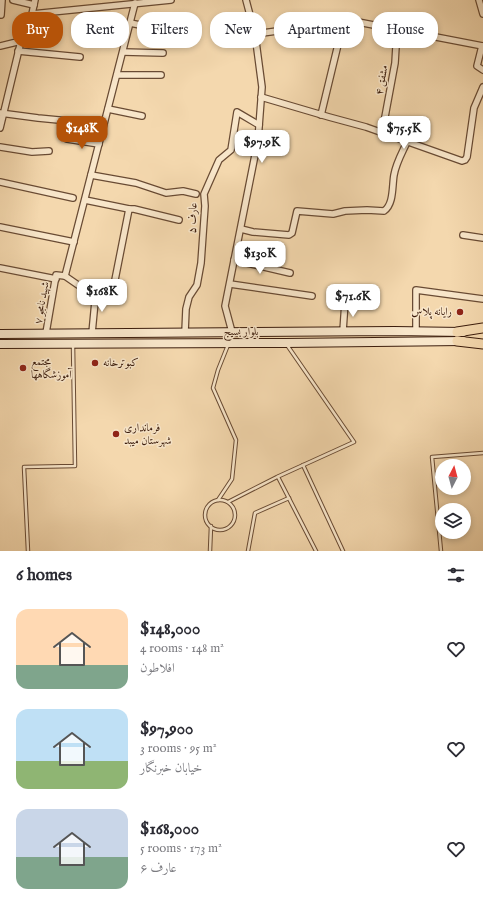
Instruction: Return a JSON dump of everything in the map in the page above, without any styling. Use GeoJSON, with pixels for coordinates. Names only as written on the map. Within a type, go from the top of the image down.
{"type":"FeatureCollection","features":[{"type":"Feature","properties":{"kind":"main road"},"geometry":{"type":"LineString","coordinates":[[457,336],[483,328]]}},
{"type":"Feature","properties":{"kind":"main road"},"geometry":{"type":"LineString","coordinates":[[370,331],[370,342]]}},
{"type":"Feature","properties":{"kind":"main road","name":"بلوار بسیج"},"geometry":{"type":"LineString","coordinates":[[0,334],[416,331],[483,340]]}},
{"type":"Feature","properties":{"kind":"main road","name":"بلوار بسیج"},"geometry":{"type":"LineString","coordinates":[[0,344],[370,342],[457,336],[483,332]]}},
{"type":"Feature","properties":{"kind":"main road"},"geometry":{"type":"LineString","coordinates":[[457,336],[483,344]]}},
{"type":"Feature","properties":{"kind":"street"},"geometry":{"type":"LineString","coordinates":[[1,14],[2,0]]}},
{"type":"Feature","properties":{"kind":"street"},"geometry":{"type":"LineString","coordinates":[[13,0],[35,2],[32,12]]}},
{"type":"Feature","properties":{"kind":"street"},"geometry":{"type":"LineString","coordinates":[[51,12],[171,0]]}},
{"type":"Feature","properties":{"kind":"street"},"geometry":{"type":"LineString","coordinates":[[246,0],[249,12]]}},
{"type":"Feature","properties":{"kind":"street"},"geometry":{"type":"LineString","coordinates":[[480,1],[483,14]]}},
{"type":"Feature","properties":{"kind":"street"},"geometry":{"type":"LineString","coordinates":[[65,276],[135,3]]}},
{"type":"Feature","properties":{"kind":"street"},"geometry":{"type":"LineString","coordinates":[[130,23],[137,24]]}},
{"type":"Feature","properties":{"kind":"street"},"geometry":{"type":"LineString","coordinates":[[438,36],[482,46],[477,66],[483,70]]}},
{"type":"Feature","properties":{"kind":"street"},"geometry":{"type":"LineString","coordinates":[[0,46],[12,43]]}},
{"type":"Feature","properties":{"kind":"street"},"geometry":{"type":"LineString","coordinates":[[0,128],[1,113],[19,48]]}},
{"type":"Feature","properties":{"kind":"street"},"geometry":{"type":"LineString","coordinates":[[232,332],[225,306],[258,140],[262,97],[257,48]]}},
{"type":"Feature","properties":{"kind":"street"},"geometry":{"type":"LineString","coordinates":[[321,115],[337,48]]}},
{"type":"Feature","properties":{"kind":"street","name":"مشفق ۴"},"geometry":{"type":"LineString","coordinates":[[382,133],[396,48]]}},
{"type":"Feature","properties":{"kind":"street"},"geometry":{"type":"LineString","coordinates":[[18,51],[80,57]]}},
{"type":"Feature","properties":{"kind":"street"},"geometry":{"type":"LineString","coordinates":[[123,52],[163,53]]}},
{"type":"Feature","properties":{"kind":"street"},"geometry":{"type":"LineString","coordinates":[[117,75],[161,75]]}},
{"type":"Feature","properties":{"kind":"street"},"geometry":{"type":"LineString","coordinates":[[262,97],[321,115],[366,126],[462,161],[467,157],[474,108],[483,87]]}},
{"type":"Feature","properties":{"kind":"street"},"geometry":{"type":"LineString","coordinates":[[108,109],[142,116]]}},
{"type":"Feature","properties":{"kind":"street","name":"عارف ۵"},"geometry":{"type":"LineString","coordinates":[[185,332],[186,309],[189,296],[197,285],[201,263],[205,206],[204,194],[219,160],[231,150],[237,112],[259,125]]}},
{"type":"Feature","properties":{"kind":"street"},"geometry":{"type":"LineString","coordinates":[[1,113],[69,121]]}},
{"type":"Feature","properties":{"kind":"street"},"geometry":{"type":"LineString","coordinates":[[67,139],[99,144]]}},
{"type":"Feature","properties":{"kind":"street"},"geometry":{"type":"LineString","coordinates":[[240,229],[253,232],[289,235],[292,233],[297,211],[333,214],[345,211],[384,211],[389,206],[394,176],[407,142]]}},
{"type":"Feature","properties":{"kind":"street"},"geometry":{"type":"LineString","coordinates":[[0,146],[32,152],[49,151]]}},
{"type":"Feature","properties":{"kind":"street"},"geometry":{"type":"LineString","coordinates":[[91,175],[136,183],[166,193],[183,191],[196,194]]}},
{"type":"Feature","properties":{"kind":"street"},"geometry":{"type":"LineString","coordinates":[[0,182],[73,198]]}},
{"type":"Feature","properties":{"kind":"street"},"geometry":{"type":"LineString","coordinates":[[85,200],[134,209],[179,220]]}},
{"type":"Feature","properties":{"kind":"street"},"geometry":{"type":"LineString","coordinates":[[0,268],[56,277],[65,276],[78,285],[96,292],[113,290],[129,209]]}},
{"type":"Feature","properties":{"kind":"street"},"geometry":{"type":"LineString","coordinates":[[0,227],[74,242]]}},
{"type":"Feature","properties":{"kind":"street"},"geometry":{"type":"LineString","coordinates":[[463,235],[483,238]]}},
{"type":"Feature","properties":{"kind":"street"},"geometry":{"type":"LineString","coordinates":[[234,260],[290,273]]}},
{"type":"Feature","properties":{"kind":"street","name":"شهید نامجو ۷"},"geometry":{"type":"LineString","coordinates":[[46,333],[56,277]]}},
{"type":"Feature","properties":{"kind":"street"},"geometry":{"type":"LineString","coordinates":[[230,284],[312,296]]}},
{"type":"Feature","properties":{"kind":"street"},"geometry":{"type":"LineString","coordinates":[[416,331],[416,290],[483,299]]}},
{"type":"Feature","properties":{"kind":"street"},"geometry":{"type":"LineString","coordinates":[[92,333],[96,292]]}},
{"type":"Feature","properties":{"kind":"street"},"geometry":{"type":"LineString","coordinates":[[342,331],[345,302]]}},
{"type":"Feature","properties":{"kind":"lane"},"geometry":{"type":"LineString","coordinates":[[228,343],[213,388],[236,440],[232,479],[218,500],[209,504],[205,512],[207,521],[211,526],[218,529],[223,529],[231,524],[235,515],[231,505],[228,502]]}},
{"type":"Feature","properties":{"kind":"lane"},"geometry":{"type":"LineString","coordinates":[[218,500],[228,502],[354,442],[285,343]]}},
{"type":"Feature","properties":{"kind":"lane"},"geometry":{"type":"LineString","coordinates":[[28,551],[24,466],[75,466],[72,344]]}},
{"type":"Feature","properties":{"kind":"lane"},"geometry":{"type":"LineString","coordinates":[[441,551],[432,457],[483,453]]}},
{"type":"Feature","properties":{"kind":"lane"},"geometry":{"type":"LineString","coordinates":[[303,465],[343,551]]}},
{"type":"Feature","properties":{"kind":"lane"},"geometry":{"type":"LineString","coordinates":[[278,477],[316,551]]}},
{"type":"Feature","properties":{"kind":"lane"},"geometry":{"type":"LineString","coordinates":[[248,551],[255,512],[289,498]]}},
{"type":"Feature","properties":{"kind":"lane"},"geometry":{"type":"LineString","coordinates":[[210,551],[211,526]]}},
{"type":"Feature","properties":{"kind":"place","name":"رایانه پلاس"},"geometry":{"type":"Point","coordinates":[460,312]}},
{"type":"Feature","properties":{"kind":"place","name":"کبوترخانه"},"geometry":{"type":"Point","coordinates":[95,363]}},
{"type":"Feature","properties":{"kind":"place","name":"مجتمع آموزشگاهها"},"geometry":{"type":"Point","coordinates":[23,368]}},
{"type":"Feature","properties":{"kind":"place","name":"فرمانداری شهرستان میبد"},"geometry":{"type":"Point","coordinates":[116,434]}}]}
